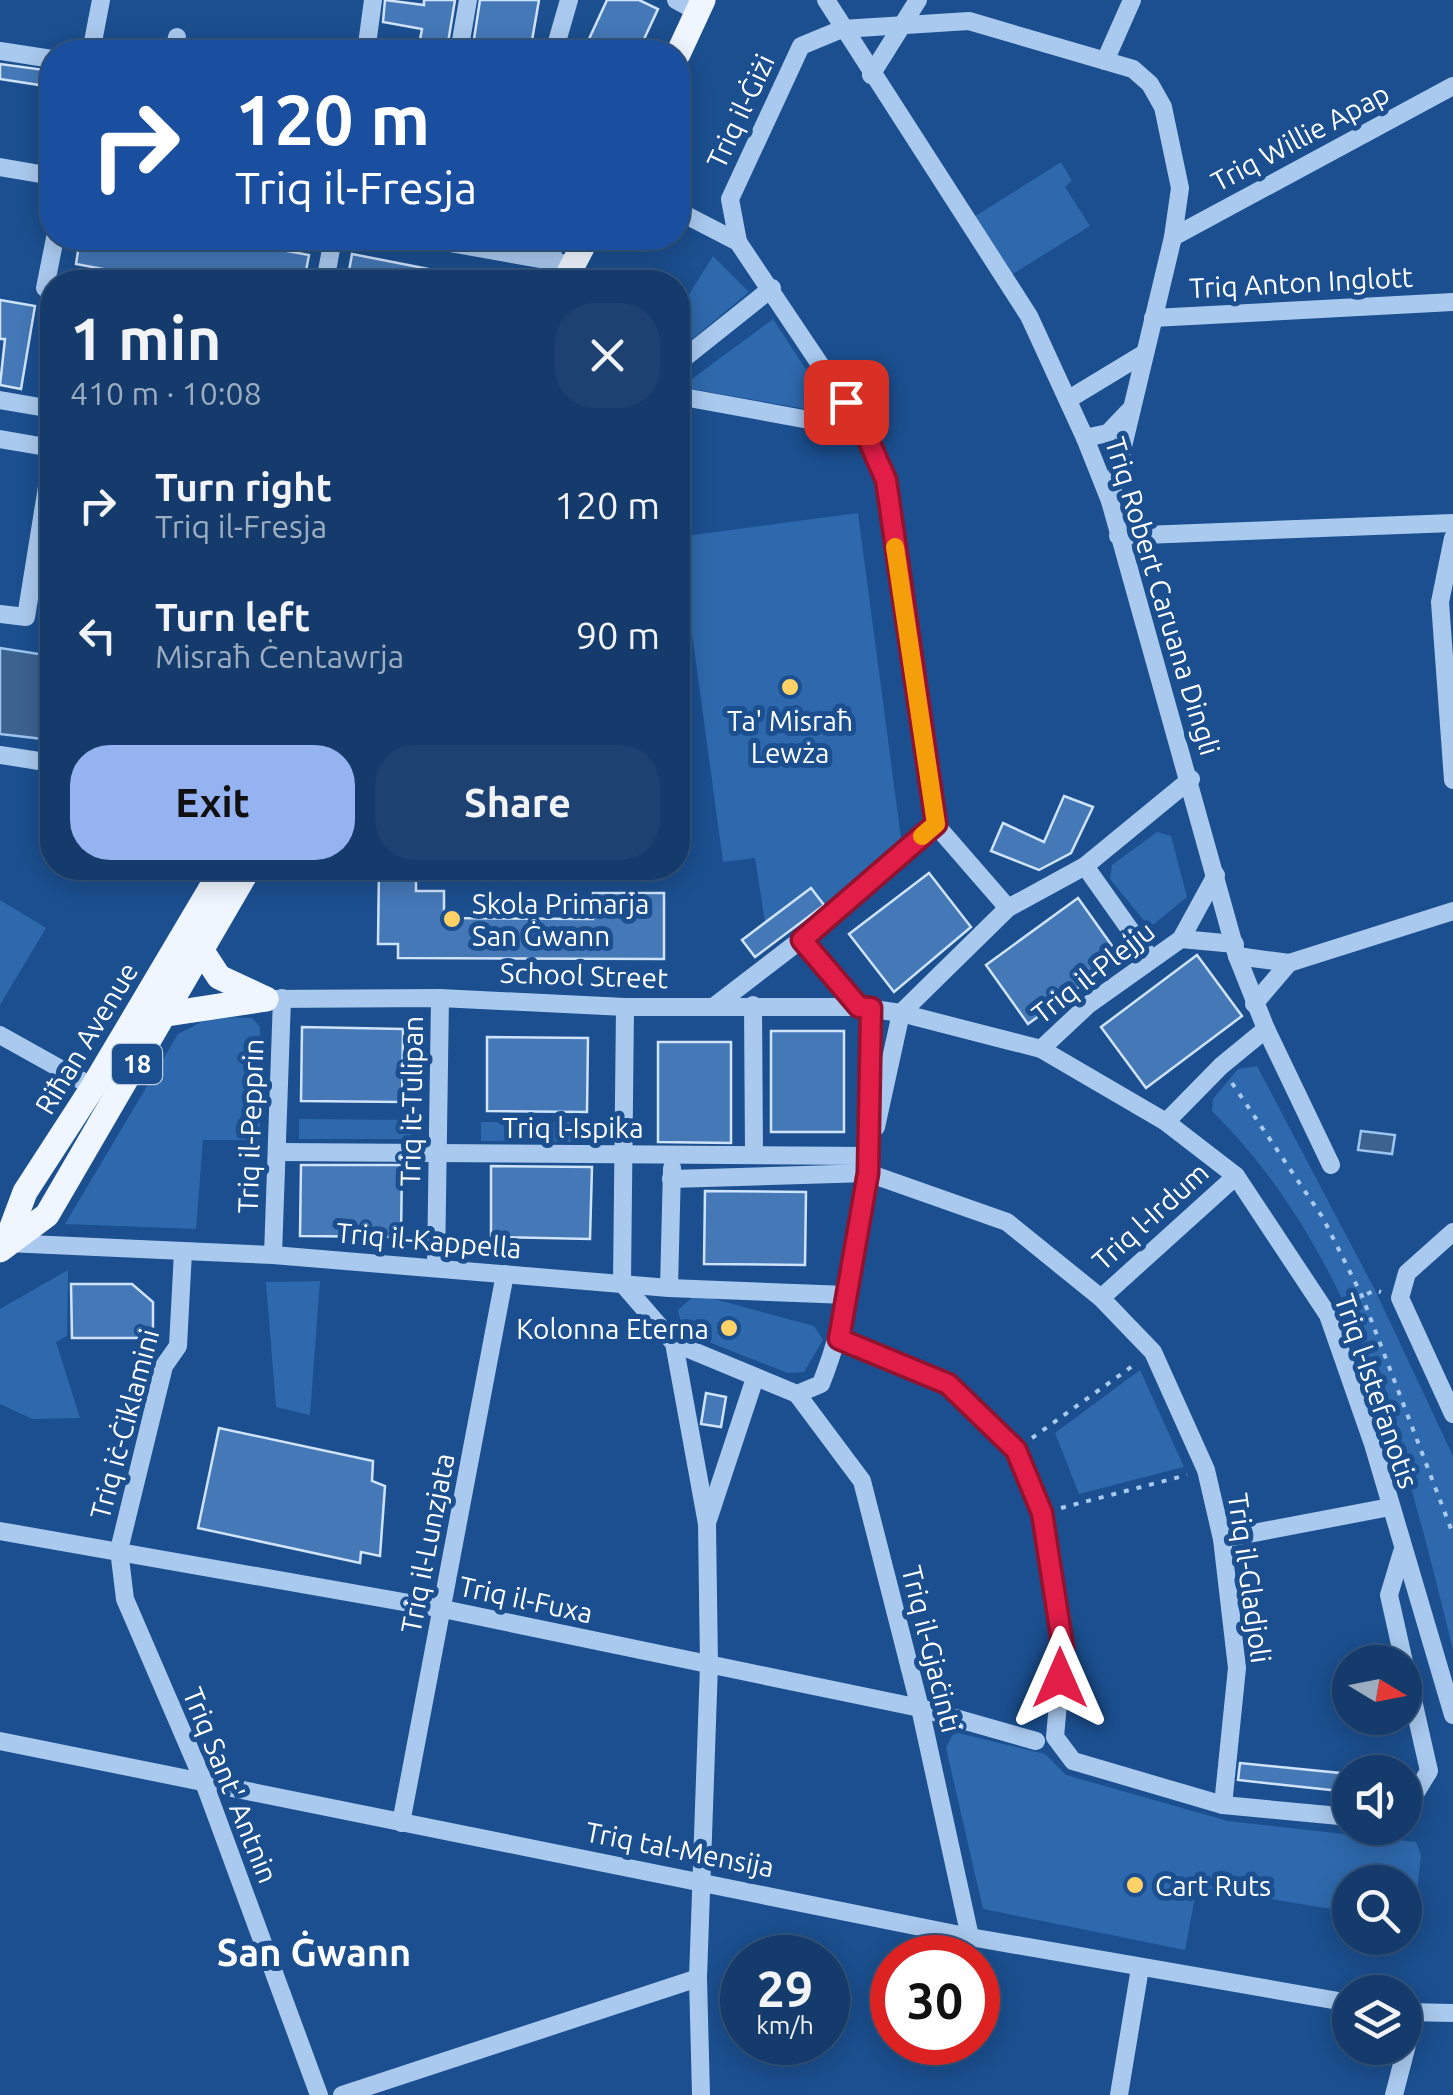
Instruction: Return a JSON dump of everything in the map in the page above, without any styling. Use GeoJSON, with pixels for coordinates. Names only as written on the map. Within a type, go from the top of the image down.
{"type":"FeatureCollection","features":[{"type":"Feature","properties":{"kind":"main road"},"geometry":{"type":"LineString","coordinates":[[682,40],[693,4]]}},
{"type":"Feature","properties":{"kind":"main road","name":"Riħan Avenue"},"geometry":{"type":"LineString","coordinates":[[3,1246],[24,1192],[93,1087],[215,880]]}},
{"type":"Feature","properties":{"kind":"main road","name":"Riħan Avenue"},"geometry":{"type":"LineString","coordinates":[[3,1246],[46,1215],[242,880]]}},
{"type":"Feature","properties":{"kind":"main road"},"geometry":{"type":"LineString","coordinates":[[202,951],[219,977],[274,998]]}},
{"type":"Feature","properties":{"kind":"main road"},"geometry":{"type":"LineString","coordinates":[[167,1014],[274,998]]}},
{"type":"Feature","properties":{"kind":"street"},"geometry":{"type":"LineString","coordinates":[[93,40],[101,0]]}},
{"type":"Feature","properties":{"kind":"street"},"geometry":{"type":"LineString","coordinates":[[368,40],[374,0]]}},
{"type":"Feature","properties":{"kind":"street"},"geometry":{"type":"LineString","coordinates":[[461,40],[468,0]]}},
{"type":"Feature","properties":{"kind":"street"},"geometry":{"type":"LineString","coordinates":[[557,40],[569,0]]}},
{"type":"Feature","properties":{"kind":"street","name":"Triq Robert Caruana Dingli"},"geometry":{"type":"LineString","coordinates":[[826,0],[1028,316],[1069,399],[1110,501],[1254,1004],[1330,1165]]}},
{"type":"Feature","properties":{"kind":"street"},"geometry":{"type":"LineString","coordinates":[[871,75],[918,0]]}},
{"type":"Feature","properties":{"kind":"street"},"geometry":{"type":"LineString","coordinates":[[1105,61],[1132,0]]}},
{"type":"Feature","properties":{"kind":"street"},"geometry":{"type":"LineString","coordinates":[[842,29],[968,20],[1134,69],[1150,84],[1163,108],[1180,188],[1174,237],[1110,501]]}},
{"type":"Feature","properties":{"kind":"street","name":"Triq il-Ġiżi"},"geometry":{"type":"LineString","coordinates":[[738,242],[730,200],[801,46],[842,29]]}},
{"type":"Feature","properties":{"kind":"street"},"geometry":{"type":"LineString","coordinates":[[0,51],[40,57]]}},
{"type":"Feature","properties":{"kind":"street","name":"Triq Willie Apap"},"geometry":{"type":"LineString","coordinates":[[1174,237],[1453,86]]}},
{"type":"Feature","properties":{"kind":"street"},"geometry":{"type":"LineString","coordinates":[[0,166],[40,174]]}},
{"type":"Feature","properties":{"kind":"street"},"geometry":{"type":"LineString","coordinates":[[690,217],[738,242],[864,430],[886,480],[936,824],[1008,908]]}},
{"type":"Feature","properties":{"kind":"street"},"geometry":{"type":"LineString","coordinates":[[475,250],[563,270]]}},
{"type":"Feature","properties":{"kind":"street"},"geometry":{"type":"LineString","coordinates":[[690,353],[772,288]]}},
{"type":"Feature","properties":{"kind":"street","name":"Triq Anton Inglott"},"geometry":{"type":"LineString","coordinates":[[1152,318],[1453,302]]}},
{"type":"Feature","properties":{"kind":"street"},"geometry":{"type":"LineString","coordinates":[[1069,399],[1145,353]]}},
{"type":"Feature","properties":{"kind":"street"},"geometry":{"type":"LineString","coordinates":[[690,398],[864,430]]}},
{"type":"Feature","properties":{"kind":"street"},"geometry":{"type":"LineString","coordinates":[[0,400],[40,407]]}},
{"type":"Feature","properties":{"kind":"street"},"geometry":{"type":"LineString","coordinates":[[1085,438],[1108,433],[1133,408]]}},
{"type":"Feature","properties":{"kind":"street"},"geometry":{"type":"LineString","coordinates":[[0,439],[40,449]]}},
{"type":"Feature","properties":{"kind":"street"},"geometry":{"type":"LineString","coordinates":[[1118,536],[1453,523]]}},
{"type":"Feature","properties":{"kind":"street"},"geometry":{"type":"LineString","coordinates":[[0,614],[26,617],[40,528]]}},
{"type":"Feature","properties":{"kind":"street"},"geometry":{"type":"LineString","coordinates":[[1453,538],[1440,602],[1453,780]]}},
{"type":"Feature","properties":{"kind":"street"},"geometry":{"type":"LineString","coordinates":[[0,755],[40,761]]}},
{"type":"Feature","properties":{"kind":"street"},"geometry":{"type":"LineString","coordinates":[[624,1007],[622,1284],[674,1343],[797,1394],[821,1384],[839,1339],[868,1165],[901,1013],[1008,908],[1086,866],[1191,779]]}},
{"type":"Feature","properties":{"kind":"street"},"geometry":{"type":"LineString","coordinates":[[716,1005],[802,940],[936,824]]}},
{"type":"Feature","properties":{"kind":"street"},"geometry":{"type":"LineString","coordinates":[[1086,866],[1150,958]]}},
{"type":"Feature","properties":{"kind":"street","name":"Triq il-Plejju"},"geometry":{"type":"LineString","coordinates":[[1040,1049],[1088,1005],[1181,938],[1216,875]]}},
{"type":"Feature","properties":{"kind":"street"},"geometry":{"type":"LineString","coordinates":[[1254,1004],[1288,963],[1453,912]]}},
{"type":"Feature","properties":{"kind":"street","name":"Triq il-Plejju"},"geometry":{"type":"LineString","coordinates":[[1181,938],[1288,963]]}},
{"type":"Feature","properties":{"kind":"street"},"geometry":{"type":"LineString","coordinates":[[802,940],[865,1008],[868,1165]]}},
{"type":"Feature","properties":{"kind":"street","name":"School Street"},"geometry":{"type":"LineString","coordinates":[[274,998],[440,998],[624,1007],[753,1005],[865,1008],[901,1013]]}},
{"type":"Feature","properties":{"kind":"street","name":"Triq il-Pepprin"},"geometry":{"type":"LineString","coordinates":[[273,1255],[274,998]]}},
{"type":"Feature","properties":{"kind":"street","name":"Triq it-Tulipan"},"geometry":{"type":"LineString","coordinates":[[436,1266],[440,998]]}},
{"type":"Feature","properties":{"kind":"street"},"geometry":{"type":"LineString","coordinates":[[753,1005],[754,1154]]}},
{"type":"Feature","properties":{"kind":"street","name":"Triq l-Istefanotis"},"geometry":{"type":"LineString","coordinates":[[901,1013],[1040,1049],[1166,1122],[1236,1176],[1328,1315],[1373,1444],[1402,1552],[1434,1640],[1453,1715]]}},
{"type":"Feature","properties":{"kind":"street"},"geometry":{"type":"LineString","coordinates":[[1166,1122],[1221,1066],[1266,1029]]}},
{"type":"Feature","properties":{"kind":"street"},"geometry":{"type":"LineString","coordinates":[[0,1035],[93,1087]]}},
{"type":"Feature","properties":{"kind":"street","name":"Triq l-Ispika"},"geometry":{"type":"LineString","coordinates":[[276,1152],[754,1154],[868,1165]]}},
{"type":"Feature","properties":{"kind":"street"},"geometry":{"type":"LineString","coordinates":[[670,1288],[672,1155]]}},
{"type":"Feature","properties":{"kind":"street"},"geometry":{"type":"LineString","coordinates":[[672,1179],[868,1165]]}},
{"type":"Feature","properties":{"kind":"street","name":"Triq il-Gladjoli"},"geometry":{"type":"LineString","coordinates":[[868,1165],[1007,1222],[1101,1298],[1153,1352],[1206,1470],[1222,1540],[1237,1668],[1223,1805]]}},
{"type":"Feature","properties":{"kind":"street","name":"Triq l-Irdum"},"geometry":{"type":"LineString","coordinates":[[1101,1298],[1236,1176]]}},
{"type":"Feature","properties":{"kind":"street"},"geometry":{"type":"LineString","coordinates":[[1453,1232],[1407,1273],[1400,1298],[1453,1414]]}},
{"type":"Feature","properties":{"kind":"street","name":"Triq il-Kappella"},"geometry":{"type":"LineString","coordinates":[[3,1246],[273,1255],[670,1288],[847,1296]]}},
{"type":"Feature","properties":{"kind":"street","name":"Triq iċ-Ċiklamini"},"geometry":{"type":"LineString","coordinates":[[119,1550],[164,1366],[178,1346],[183,1252]]}},
{"type":"Feature","properties":{"kind":"street","name":"Triq il-Lunzjata"},"geometry":{"type":"LineString","coordinates":[[401,1823],[506,1274]]}},
{"type":"Feature","properties":{"kind":"street"},"geometry":{"type":"LineString","coordinates":[[839,1339],[948,1384],[1016,1450],[1042,1513],[1063,1648],[1046,1739],[1073,1761],[1223,1805],[1332,1814]]}},
{"type":"Feature","properties":{"kind":"street"},"geometry":{"type":"LineString","coordinates":[[674,1343],[707,1524],[704,1880],[698,1978],[701,2095]]}},
{"type":"Feature","properties":{"kind":"street"},"geometry":{"type":"LineString","coordinates":[[707,1524],[754,1378]]}},
{"type":"Feature","properties":{"kind":"street","name":"Triq il-Gjaċinti"},"geometry":{"type":"LineString","coordinates":[[797,1394],[862,1481],[920,1708],[970,1935]]}},
{"type":"Feature","properties":{"kind":"street"},"geometry":{"type":"LineString","coordinates":[[1222,1540],[1390,1507]]}},
{"type":"Feature","properties":{"kind":"street","name":"Triq il-Fuxa"},"geometry":{"type":"LineString","coordinates":[[0,1531],[442,1609],[920,1708],[1046,1739]]}},
{"type":"Feature","properties":{"kind":"street","name":"Triq Sant' Antnin"},"geometry":{"type":"LineString","coordinates":[[119,1550],[125,1599],[203,1780],[319,2095]]}},
{"type":"Feature","properties":{"kind":"street"},"geometry":{"type":"LineString","coordinates":[[1401,1645],[1389,1595],[1402,1552]]}},
{"type":"Feature","properties":{"kind":"street"},"geometry":{"type":"LineString","coordinates":[[1421,1735],[1429,1771],[1422,1782]]}},
{"type":"Feature","properties":{"kind":"street","name":"Triq tal-Mensija"},"geometry":{"type":"LineString","coordinates":[[0,1742],[704,1880],[961,1935]]}},
{"type":"Feature","properties":{"kind":"street","name":"Triq tal-Mensija"},"geometry":{"type":"LineString","coordinates":[[1000,1942],[1332,2000]]}},
{"type":"Feature","properties":{"kind":"street"},"geometry":{"type":"LineString","coordinates":[[1120,2095],[1140,1968]]}},
{"type":"Feature","properties":{"kind":"street"},"geometry":{"type":"LineString","coordinates":[[342,2095],[698,1978]]}},
{"type":"Feature","properties":{"kind":"street"},"geometry":{"type":"LineString","coordinates":[[1422,2013],[1453,2013]]}},
{"type":"Feature","properties":{"kind":"street"},"geometry":{"type":"LineString","coordinates":[[1394,2095],[1400,2065]]}},
{"type":"Feature","properties":{"kind":"path"},"geometry":{"type":"LineString","coordinates":[[1221,1066],[1323,1218],[1362,1296],[1453,1534]]}},
{"type":"Feature","properties":{"kind":"path"},"geometry":{"type":"LineString","coordinates":[[1328,1315],[1375,1290],[1400,1298]]}},
{"type":"Feature","properties":{"kind":"path"},"geometry":{"type":"LineString","coordinates":[[1016,1450],[1153,1352]]}},
{"type":"Feature","properties":{"kind":"path"},"geometry":{"type":"LineString","coordinates":[[1042,1513],[1206,1470]]}},
{"type":"Feature","properties":{"kind":"shaded area"},"geometry":{"type":"Polygon","coordinates":[[[1061,162],[1072,181],[1065,187],[1090,226],[1011,275],[974,217],[1061,162]]]}},
{"type":"Feature","properties":{"kind":"shaded area"},"geometry":{"type":"Polygon","coordinates":[[[713,256],[749,292],[690,341],[690,293],[713,256]]]}},
{"type":"Feature","properties":{"kind":"shaded area"},"geometry":{"type":"Polygon","coordinates":[[[773,319],[835,414],[690,389],[690,380],[773,319]]]}},
{"type":"Feature","properties":{"kind":"shaded area","name":"Ta' Misraħ Lewża"},"geometry":{"type":"Polygon","coordinates":[[[858,513],[901,838],[824,905],[811,888],[765,922],[755,858],[723,862],[690,618],[690,536],[858,513]]]}},
{"type":"Feature","properties":{"kind":"shaded area"},"geometry":{"type":"Polygon","coordinates":[[[0,648],[40,654],[40,739],[0,734],[0,648]]]}},
{"type":"Feature","properties":{"kind":"shaded area"},"geometry":{"type":"Polygon","coordinates":[[[1157,832],[1171,836],[1187,897],[1154,924],[1146,923],[1110,879],[1112,865],[1157,832]]]}},
{"type":"Feature","properties":{"kind":"shaded area"},"geometry":{"type":"Polygon","coordinates":[[[0,900],[46,928],[0,1005],[0,900]]]}},
{"type":"Feature","properties":{"kind":"shaded area"},"geometry":{"type":"Polygon","coordinates":[[[211,1017],[252,1018],[260,1027],[260,1140],[203,1140],[196,1229],[65,1224],[178,1034],[211,1017]]]}},
{"type":"Feature","properties":{"kind":"shaded area"},"geometry":{"type":"Polygon","coordinates":[[[1257,1066],[1375,1290],[1453,1456],[1453,1650],[1394,1433],[1340,1294],[1304,1229],[1262,1168],[1212,1111],[1213,1099],[1238,1069],[1257,1066]]]}},
{"type":"Feature","properties":{"kind":"shaded area"},"geometry":{"type":"Polygon","coordinates":[[[299,1119],[412,1120],[411,1139],[299,1139],[299,1119]]]}},
{"type":"Feature","properties":{"kind":"shaded area"},"geometry":{"type":"Polygon","coordinates":[[[481,1122],[593,1122],[593,1142],[481,1141],[481,1122]]]}},
{"type":"Feature","properties":{"kind":"shaded area"},"geometry":{"type":"Polygon","coordinates":[[[1361,1131],[1395,1135],[1392,1154],[1358,1150],[1361,1131]]]}},
{"type":"Feature","properties":{"kind":"shaded area"},"geometry":{"type":"Polygon","coordinates":[[[68,1270],[67,1336],[56,1342],[80,1418],[32,1419],[0,1404],[0,1309],[68,1270]]]}},
{"type":"Feature","properties":{"kind":"shaded area"},"geometry":{"type":"Polygon","coordinates":[[[320,1281],[310,1415],[276,1407],[266,1282],[320,1281]]]}},
{"type":"Feature","properties":{"kind":"shaded area"},"geometry":{"type":"Polygon","coordinates":[[[696,1294],[814,1326],[823,1340],[804,1372],[788,1373],[683,1332],[678,1310],[696,1294]]]}},
{"type":"Feature","properties":{"kind":"shaded area"},"geometry":{"type":"Polygon","coordinates":[[[1140,1370],[1184,1467],[1079,1494],[1055,1433],[1140,1370]]]}},
{"type":"Feature","properties":{"kind":"shaded area"},"geometry":{"type":"Polygon","coordinates":[[[954,1732],[1045,1754],[1066,1775],[1228,1821],[1332,1833],[1332,1845],[1417,1845],[1420,1865],[1332,1865],[1332,1909],[1197,1887],[1185,1950],[983,1909],[946,1748],[954,1732]]]}},
{"type":"Feature","properties":{"kind":"building"},"geometry":{"type":"Polygon","coordinates":[[[385,0],[424,5],[424,0],[455,0],[448,40],[420,40],[422,29],[383,22],[385,0]]]}},
{"type":"Feature","properties":{"kind":"building"},"geometry":{"type":"Polygon","coordinates":[[[480,0],[539,0],[532,40],[474,40],[480,0]]]}},
{"type":"Feature","properties":{"kind":"building"},"geometry":{"type":"Polygon","coordinates":[[[607,0],[639,0],[658,9],[644,40],[589,40],[607,0]]]}},
{"type":"Feature","properties":{"kind":"building"},"geometry":{"type":"Polygon","coordinates":[[[0,64],[40,69],[40,85],[0,79],[0,64]]]}},
{"type":"Feature","properties":{"kind":"building"},"geometry":{"type":"Polygon","coordinates":[[[78,250],[281,250],[309,255],[306,270],[108,270],[76,264],[78,250]]]}},
{"type":"Feature","properties":{"kind":"building"},"geometry":{"type":"Polygon","coordinates":[[[352,254],[434,270],[349,270],[352,254]]]}},
{"type":"Feature","properties":{"kind":"building"},"geometry":{"type":"Polygon","coordinates":[[[0,300],[35,306],[21,389],[0,385],[5,339],[0,339],[0,300]]]}},
{"type":"Feature","properties":{"kind":"building"},"geometry":{"type":"Polygon","coordinates":[[[1064,796],[1093,807],[1071,853],[1039,870],[991,851],[1003,823],[1044,842],[1064,796]]]}},
{"type":"Feature","properties":{"kind":"building"},"geometry":{"type":"Polygon","coordinates":[[[929,873],[971,927],[894,992],[849,934],[929,873]]]}},
{"type":"Feature","properties":{"kind":"building"},"geometry":{"type":"Polygon","coordinates":[[[379,880],[416,880],[416,891],[444,891],[444,918],[593,919],[593,893],[664,893],[664,959],[398,958],[398,944],[378,944],[379,880]]]}},
{"type":"Feature","properties":{"kind":"building"},"geometry":{"type":"Polygon","coordinates":[[[811,888],[824,905],[755,957],[742,940],[811,888]]]}},
{"type":"Feature","properties":{"kind":"building"},"geometry":{"type":"Polygon","coordinates":[[[1078,898],[1120,957],[1028,1024],[986,965],[1078,898]]]}},
{"type":"Feature","properties":{"kind":"building"},"geometry":{"type":"Polygon","coordinates":[[[1197,955],[1242,1016],[1146,1088],[1101,1027],[1197,955]]]}},
{"type":"Feature","properties":{"kind":"building"},"geometry":{"type":"Polygon","coordinates":[[[302,1027],[403,1029],[402,1102],[301,1101],[302,1027]]]}},
{"type":"Feature","properties":{"kind":"building"},"geometry":{"type":"Polygon","coordinates":[[[771,1031],[844,1031],[844,1132],[771,1132],[771,1031]]]}},
{"type":"Feature","properties":{"kind":"building"},"geometry":{"type":"Polygon","coordinates":[[[487,1037],[588,1038],[587,1112],[487,1111],[487,1037]]]}},
{"type":"Feature","properties":{"kind":"building"},"geometry":{"type":"Polygon","coordinates":[[[658,1042],[731,1042],[731,1143],[658,1142],[658,1042]]]}},
{"type":"Feature","properties":{"kind":"building"},"geometry":{"type":"Polygon","coordinates":[[[301,1165],[402,1165],[401,1237],[300,1236],[301,1165]]]}},
{"type":"Feature","properties":{"kind":"building"},"geometry":{"type":"Polygon","coordinates":[[[491,1166],[592,1167],[590,1239],[491,1237],[491,1166]]]}},
{"type":"Feature","properties":{"kind":"building"},"geometry":{"type":"Polygon","coordinates":[[[705,1191],[806,1192],[805,1265],[704,1264],[705,1191]]]}},
{"type":"Feature","properties":{"kind":"building"},"geometry":{"type":"Polygon","coordinates":[[[71,1284],[132,1284],[153,1302],[153,1338],[72,1338],[71,1284]]]}},
{"type":"Feature","properties":{"kind":"building"},"geometry":{"type":"Polygon","coordinates":[[[706,1393],[726,1397],[721,1427],[701,1424],[706,1393]]]}},
{"type":"Feature","properties":{"kind":"building"},"geometry":{"type":"Polygon","coordinates":[[[219,1428],[373,1461],[372,1481],[385,1486],[380,1556],[361,1552],[360,1563],[198,1528],[219,1428]]]}},
{"type":"Feature","properties":{"kind":"building"},"geometry":{"type":"Polygon","coordinates":[[[1240,1763],[1332,1772],[1332,1790],[1238,1780],[1240,1763]]]}},
{"type":"Feature","properties":{"kind":"slow traffic"},"geometry":{"type":"LineString","coordinates":[[895,547],[936,824],[922,836]]}},
{"type":"Feature","properties":{"kind":"place","name":"Ta' Misraħ Lewża"},"geometry":{"type":"Point","coordinates":[790,687]}},
{"type":"Feature","properties":{"kind":"place","name":"Skola Primarja San Ġwann"},"geometry":{"type":"Point","coordinates":[452,919]}},
{"type":"Feature","properties":{"kind":"place","name":"Kolonna Eterna"},"geometry":{"type":"Point","coordinates":[729,1328]}},
{"type":"Feature","properties":{"kind":"place","name":"Cart Ruts"},"geometry":{"type":"Point","coordinates":[1135,1885]}},
{"type":"Feature","properties":{"kind":"district","name":"San Ġwann"},"geometry":{"type":"Point","coordinates":[314,1952]}},
{"type":"Feature","properties":{"kind":"route"},"geometry":{"type":"LineString","coordinates":[[846,402],[864,430],[886,480],[936,824],[802,940],[859,1007],[871,1008],[868,1173],[839,1339],[948,1384],[1016,1450],[1042,1513],[1063,1648],[1060,1678]]}}]}
